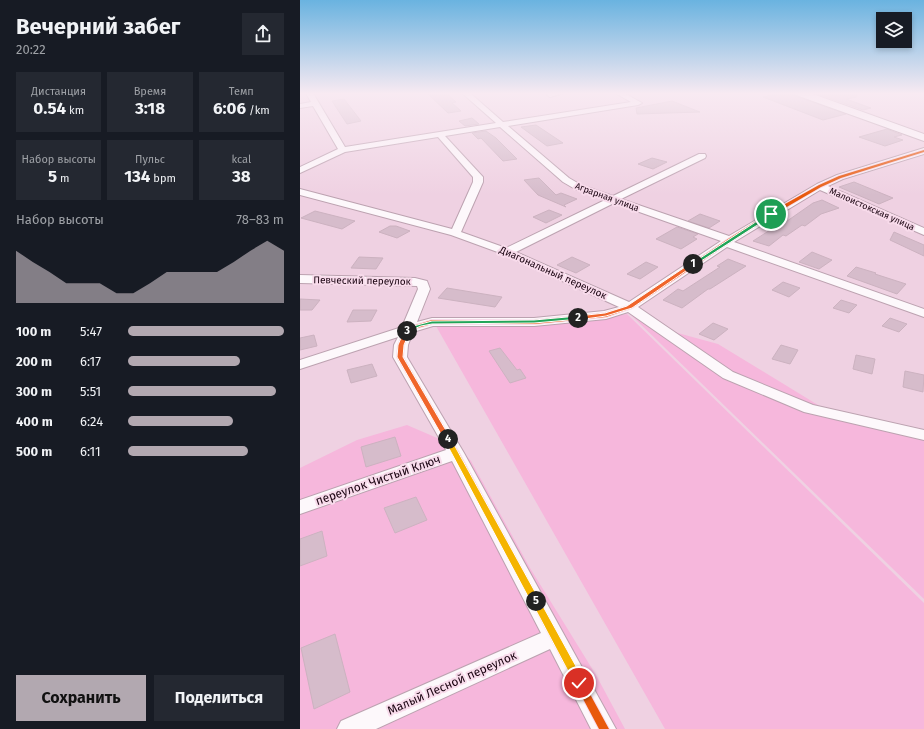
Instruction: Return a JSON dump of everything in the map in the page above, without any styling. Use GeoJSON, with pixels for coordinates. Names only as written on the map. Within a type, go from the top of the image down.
{"type":"FeatureCollection","features":[{"type":"Feature","properties":{"kind":"main road"},"geometry":{"type":"LineString","coordinates":[[894,127],[924,138]]}},
{"type":"Feature","properties":{"kind":"street"},"geometry":{"type":"LineString","coordinates":[[329,127],[343,150]]}},
{"type":"Feature","properties":{"kind":"street"},"geometry":{"type":"LineString","coordinates":[[300,170],[343,150],[492,127]]}},
{"type":"Feature","properties":{"kind":"street","name":"Аграрная улица"},"geometry":{"type":"LineString","coordinates":[[505,127],[566,180],[578,187],[924,313]]}},
{"type":"Feature","properties":{"kind":"street"},"geometry":{"type":"LineString","coordinates":[[441,136],[478,178],[478,182],[455,232]]}},
{"type":"Feature","properties":{"kind":"street"},"geometry":{"type":"LineString","coordinates":[[300,365],[432,322],[534,322],[606,315],[630,307],[728,241],[820,186],[840,177],[924,151]]}},
{"type":"Feature","properties":{"kind":"street"},"geometry":{"type":"LineString","coordinates":[[508,252],[702,156]]}},
{"type":"Feature","properties":{"kind":"street","name":"Малоистокская улица"},"geometry":{"type":"LineString","coordinates":[[820,186],[924,232]]}},
{"type":"Feature","properties":{"kind":"street","name":"Диагональный переулок"},"geometry":{"type":"LineString","coordinates":[[300,192],[455,232],[508,252],[630,307],[728,375],[809,409],[924,435]]}},
{"type":"Feature","properties":{"kind":"street","name":"Певческий переулок"},"geometry":{"type":"LineString","coordinates":[[300,280],[415,282],[423,284],[424,289],[408,329]]}},
{"type":"Feature","properties":{"kind":"street"},"geometry":{"type":"LineString","coordinates":[[408,329],[401,345],[400,357],[456,453],[604,729]]}},
{"type":"Feature","properties":{"kind":"street","name":"переулок Чистый Ключ"},"geometry":{"type":"LineString","coordinates":[[300,507],[456,453]]}},
{"type":"Feature","properties":{"kind":"street","name":"Малый Лесной переулок"},"geometry":{"type":"LineString","coordinates":[[349,729],[555,637]]}},
{"type":"Feature","properties":{"kind":"shaded area"},"geometry":{"type":"Polygon","coordinates":[[[627,314],[924,603],[924,729],[665,729],[436,326],[526,326],[575,323],[627,314]]]}},
{"type":"Feature","properties":{"kind":"shaded area"},"geometry":{"type":"Polygon","coordinates":[[[630,314],[654,317],[674,332],[718,344],[836,416],[924,434],[924,599],[630,314]]]}},
{"type":"Feature","properties":{"kind":"shaded area"},"geometry":{"type":"Polygon","coordinates":[[[407,425],[458,447],[471,461],[530,568],[596,675],[625,729],[300,729],[300,468],[357,440],[407,425]]]}},
{"type":"Feature","properties":{"kind":"building"},"geometry":{"type":"Polygon","coordinates":[[[521,127],[539,127],[563,143],[547,146],[521,127]]]}},
{"type":"Feature","properties":{"kind":"building"},"geometry":{"type":"Polygon","coordinates":[[[887,129],[902,135],[894,137],[903,140],[885,146],[859,137],[887,129]]]}},
{"type":"Feature","properties":{"kind":"building"},"geometry":{"type":"Polygon","coordinates":[[[486,131],[496,138],[517,159],[503,161],[481,138],[478,139],[472,133],[486,131]]]}},
{"type":"Feature","properties":{"kind":"building"},"geometry":{"type":"Polygon","coordinates":[[[652,158],[667,162],[653,169],[638,164],[652,158]]]}},
{"type":"Feature","properties":{"kind":"building"},"geometry":{"type":"Polygon","coordinates":[[[539,178],[556,195],[561,193],[577,199],[564,205],[566,207],[538,195],[524,180],[539,178]]]}},
{"type":"Feature","properties":{"kind":"building"},"geometry":{"type":"Polygon","coordinates":[[[854,182],[893,198],[879,204],[839,187],[854,182]]]}},
{"type":"Feature","properties":{"kind":"building"},"geometry":{"type":"Polygon","coordinates":[[[822,200],[839,208],[821,214],[805,226],[802,225],[786,236],[783,235],[769,246],[753,241],[778,225],[780,226],[813,203],[822,200]]]}},
{"type":"Feature","properties":{"kind":"building"},"geometry":{"type":"Polygon","coordinates":[[[549,210],[562,215],[546,223],[533,217],[549,210]]]}},
{"type":"Feature","properties":{"kind":"building"},"geometry":{"type":"Polygon","coordinates":[[[315,211],[355,221],[342,229],[301,218],[315,211]]]}},
{"type":"Feature","properties":{"kind":"building"},"geometry":{"type":"Polygon","coordinates":[[[700,214],[720,221],[709,228],[688,221],[700,214]]]}},
{"type":"Feature","properties":{"kind":"building"},"geometry":{"type":"Polygon","coordinates":[[[390,226],[396,226],[410,231],[397,238],[379,232],[390,226]]]}},
{"type":"Feature","properties":{"kind":"building"},"geometry":{"type":"Polygon","coordinates":[[[677,227],[698,234],[693,237],[697,239],[681,249],[656,239],[677,227]]]}},
{"type":"Feature","properties":{"kind":"building"},"geometry":{"type":"Polygon","coordinates":[[[894,232],[924,245],[924,256],[890,240],[894,232]]]}},
{"type":"Feature","properties":{"kind":"building"},"geometry":{"type":"Polygon","coordinates":[[[812,252],[832,260],[819,269],[799,262],[812,252]]]}},
{"type":"Feature","properties":{"kind":"building"},"geometry":{"type":"Polygon","coordinates":[[[359,257],[383,258],[376,269],[351,268],[359,257]]]}},
{"type":"Feature","properties":{"kind":"building"},"geometry":{"type":"Polygon","coordinates":[[[572,257],[590,265],[576,273],[557,265],[572,257]]]}},
{"type":"Feature","properties":{"kind":"building"},"geometry":{"type":"Polygon","coordinates":[[[728,259],[746,266],[708,289],[682,308],[663,300],[678,289],[683,291],[720,267],[717,266],[728,259]]]}},
{"type":"Feature","properties":{"kind":"building"},"geometry":{"type":"Polygon","coordinates":[[[646,262],[658,267],[640,279],[627,274],[646,262]]]}},
{"type":"Feature","properties":{"kind":"building"},"geometry":{"type":"Polygon","coordinates":[[[856,267],[906,284],[897,294],[847,276],[856,267]]]}},
{"type":"Feature","properties":{"kind":"building"},"geometry":{"type":"Polygon","coordinates":[[[783,282],[800,288],[789,297],[772,290],[783,282]]]}},
{"type":"Feature","properties":{"kind":"building"},"geometry":{"type":"Polygon","coordinates":[[[447,288],[502,297],[495,307],[438,298],[447,288]]]}},
{"type":"Feature","properties":{"kind":"building"},"geometry":{"type":"Polygon","coordinates":[[[300,299],[320,300],[312,310],[300,310],[300,299]]]}},
{"type":"Feature","properties":{"kind":"building"},"geometry":{"type":"Polygon","coordinates":[[[841,300],[857,305],[849,313],[833,308],[841,300]]]}},
{"type":"Feature","properties":{"kind":"building"},"geometry":{"type":"Polygon","coordinates":[[[353,310],[377,310],[371,321],[347,322],[353,310]]]}},
{"type":"Feature","properties":{"kind":"building"},"geometry":{"type":"Polygon","coordinates":[[[890,318],[907,324],[899,332],[882,326],[890,318]]]}},
{"type":"Feature","properties":{"kind":"building"},"geometry":{"type":"Polygon","coordinates":[[[713,323],[728,329],[714,340],[699,334],[713,323]]]}},
{"type":"Feature","properties":{"kind":"building"},"geometry":{"type":"Polygon","coordinates":[[[314,335],[317,346],[300,350],[300,338],[314,335]]]}},
{"type":"Feature","properties":{"kind":"building"},"geometry":{"type":"Polygon","coordinates":[[[781,345],[798,350],[790,364],[772,359],[781,345]]]}},
{"type":"Feature","properties":{"kind":"building"},"geometry":{"type":"Polygon","coordinates":[[[500,348],[517,370],[520,369],[526,378],[510,383],[489,351],[500,348]]]}},
{"type":"Feature","properties":{"kind":"building"},"geometry":{"type":"Polygon","coordinates":[[[856,355],[875,359],[872,374],[853,369],[856,355]]]}},
{"type":"Feature","properties":{"kind":"building"},"geometry":{"type":"Polygon","coordinates":[[[372,364],[377,376],[351,383],[347,370],[372,364]]]}},
{"type":"Feature","properties":{"kind":"building"},"geometry":{"type":"Polygon","coordinates":[[[905,371],[924,375],[923,392],[903,387],[905,371]]]}},
{"type":"Feature","properties":{"kind":"building"},"geometry":{"type":"Polygon","coordinates":[[[395,437],[401,456],[366,467],[361,447],[395,437]]]}},
{"type":"Feature","properties":{"kind":"building"},"geometry":{"type":"Polygon","coordinates":[[[416,497],[427,520],[395,533],[384,508],[416,497]]]}},
{"type":"Feature","properties":{"kind":"building"},"geometry":{"type":"Polygon","coordinates":[[[322,531],[327,556],[300,566],[300,539],[322,531]]]}},
{"type":"Feature","properties":{"kind":"building"},"geometry":{"type":"Polygon","coordinates":[[[335,634],[350,692],[314,709],[301,648],[335,634]]]}},
{"type":"Feature","properties":{"kind":"cycle path"},"geometry":{"type":"LineString","coordinates":[[604,729],[456,453],[400,357],[401,345],[408,329],[432,322],[534,322],[576,318],[606,315],[630,307],[730,240],[771,214],[820,186],[840,177],[924,151]]}},
{"type":"Feature","properties":{"kind":"route"},"geometry":{"type":"LineString","coordinates":[[579,683],[456,453],[400,357],[401,345],[408,329],[432,322],[534,322],[606,315],[630,307],[771,214]]}}]}
